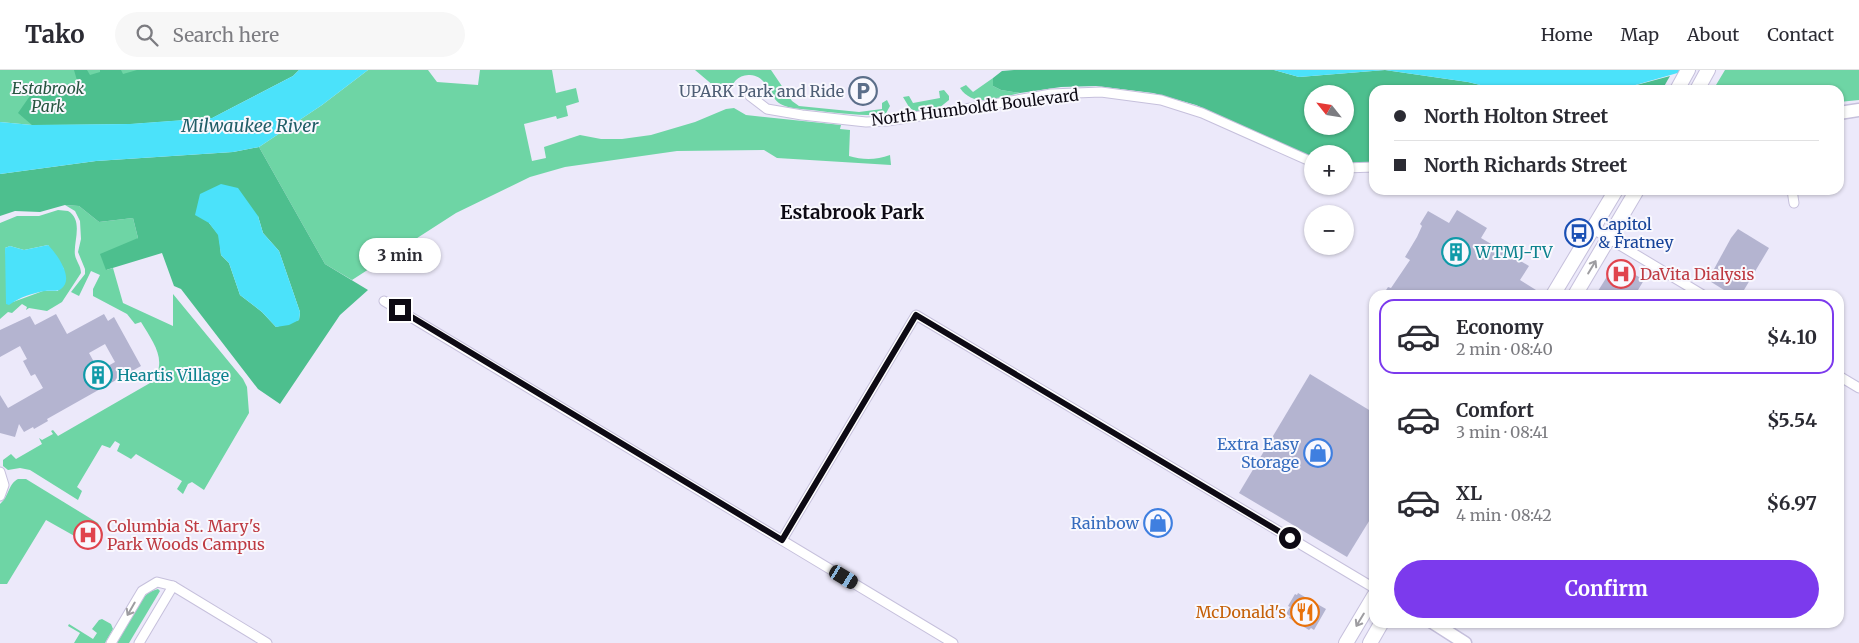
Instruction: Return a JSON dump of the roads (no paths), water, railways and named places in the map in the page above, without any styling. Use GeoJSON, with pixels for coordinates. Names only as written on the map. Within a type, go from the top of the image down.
{"type":"FeatureCollection","features":[{"type":"Feature","properties":{"kind":"main road"},"geometry":{"type":"LineString","coordinates":[[1680,85],[1688,70]]}},
{"type":"Feature","properties":{"kind":"main road"},"geometry":{"type":"LineString","coordinates":[[1700,85],[1708,70]]}},
{"type":"Feature","properties":{"kind":"main road"},"geometry":{"type":"LineString","coordinates":[[1844,112],[1859,110]]}},
{"type":"Feature","properties":{"kind":"main road"},"geometry":{"type":"LineString","coordinates":[[1556,290],[1613,195]]}},
{"type":"Feature","properties":{"kind":"main road"},"geometry":{"type":"LineString","coordinates":[[1578,290],[1634,195]]}},
{"type":"Feature","properties":{"kind":"main road"},"geometry":{"type":"LineString","coordinates":[[1346,643],[1369,604]]}},
{"type":"Feature","properties":{"kind":"main road"},"geometry":{"type":"LineString","coordinates":[[1370,643],[1379,628]]}},
{"type":"Feature","properties":{"kind":"main road"},"geometry":{"type":"LineString","coordinates":[[1441,628],[1465,643]]}},
{"type":"Feature","properties":{"kind":"street","name":"North Humboldt Boulevard"},"geometry":{"type":"LineString","coordinates":[[750,96],[767,109],[866,122],[887,121],[949,112],[1051,94],[1101,92],[1161,100],[1202,113],[1304,158]]}},
{"type":"Feature","properties":{"kind":"street"},"geometry":{"type":"LineString","coordinates":[[1354,167],[1369,166]]}},
{"type":"Feature","properties":{"kind":"street"},"geometry":{"type":"LineString","coordinates":[[1793,195],[1794,203]]}},
{"type":"Feature","properties":{"kind":"street"},"geometry":{"type":"LineString","coordinates":[[1592,229],[1695,290]]}},
{"type":"Feature","properties":{"kind":"street"},"geometry":{"type":"LineString","coordinates":[[384,301],[954,643]]}},
{"type":"Feature","properties":{"kind":"street"},"geometry":{"type":"LineString","coordinates":[[782,540],[916,315],[1369,585]]}},
{"type":"Feature","properties":{"kind":"street"},"geometry":{"type":"LineString","coordinates":[[1844,379],[1859,388]]}},
{"type":"Feature","properties":{"kind":"street"},"geometry":{"type":"LineString","coordinates":[[0,472],[4,485],[0,496]]}},
{"type":"Feature","properties":{"kind":"street"},"geometry":{"type":"LineString","coordinates":[[111,643],[142,591],[156,582],[173,586],[267,643]]}},
{"type":"Feature","properties":{"kind":"street"},"geometry":{"type":"LineString","coordinates":[[139,643],[173,586]]}},
{"type":"Feature","properties":{"kind":"water","name":"Milwaukee River"},"geometry":{"type":"Polygon","coordinates":[[[299,70],[368,70],[322,105],[259,147],[233,152],[96,161],[0,174],[0,122],[32,125],[130,124],[212,118],[293,76],[299,70]]]}},
{"type":"Feature","properties":{"kind":"water"},"geometry":{"type":"Polygon","coordinates":[[[1274,70],[1385,70],[1299,77],[1274,70]]]}},
{"type":"Feature","properties":{"kind":"water"},"geometry":{"type":"Polygon","coordinates":[[[1385,70],[1688,70],[1636,85],[1480,85],[1385,70]]]}},
{"type":"Feature","properties":{"kind":"water"},"geometry":{"type":"Polygon","coordinates":[[[221,184],[238,188],[258,216],[263,233],[279,251],[300,312],[299,320],[289,325],[276,327],[262,312],[240,295],[229,263],[221,255],[218,235],[209,223],[195,215],[200,194],[221,184]]]}},
{"type":"Feature","properties":{"kind":"water"},"geometry":{"type":"Polygon","coordinates":[[[48,245],[56,254],[63,267],[66,279],[65,285],[59,290],[36,293],[9,305],[6,304],[5,248],[10,246],[24,250],[48,245]]]}},
{"type":"Feature","properties":{"kind":"place","name":"UPARK Park and Ride"},"geometry":{"type":"Point","coordinates":[863,91]}},
{"type":"Feature","properties":{"kind":"place","name":"Capitol & Fratney"},"geometry":{"type":"Point","coordinates":[1579,233]}},
{"type":"Feature","properties":{"kind":"place","name":"WTMJ-TV"},"geometry":{"type":"Point","coordinates":[1456,252]}},
{"type":"Feature","properties":{"kind":"place","name":"DaVita Dialysis"},"geometry":{"type":"Point","coordinates":[1621,274]}},
{"type":"Feature","properties":{"kind":"place","name":"Heartis Village"},"geometry":{"type":"Point","coordinates":[98,375]}},
{"type":"Feature","properties":{"kind":"place","name":"Extra Easy Storage"},"geometry":{"type":"Point","coordinates":[1318,453]}},
{"type":"Feature","properties":{"kind":"place","name":"Rainbow"},"geometry":{"type":"Point","coordinates":[1158,523]}},
{"type":"Feature","properties":{"kind":"place","name":"Columbia St. Mary's Park Woods Campus"},"geometry":{"type":"Point","coordinates":[88,535]}},
{"type":"Feature","properties":{"kind":"place","name":"McDonald's"},"geometry":{"type":"Point","coordinates":[1305,612]}},
{"type":"Feature","properties":{"kind":"district","name":"Estabrook Park"},"geometry":{"type":"Point","coordinates":[852,212]}}]}
